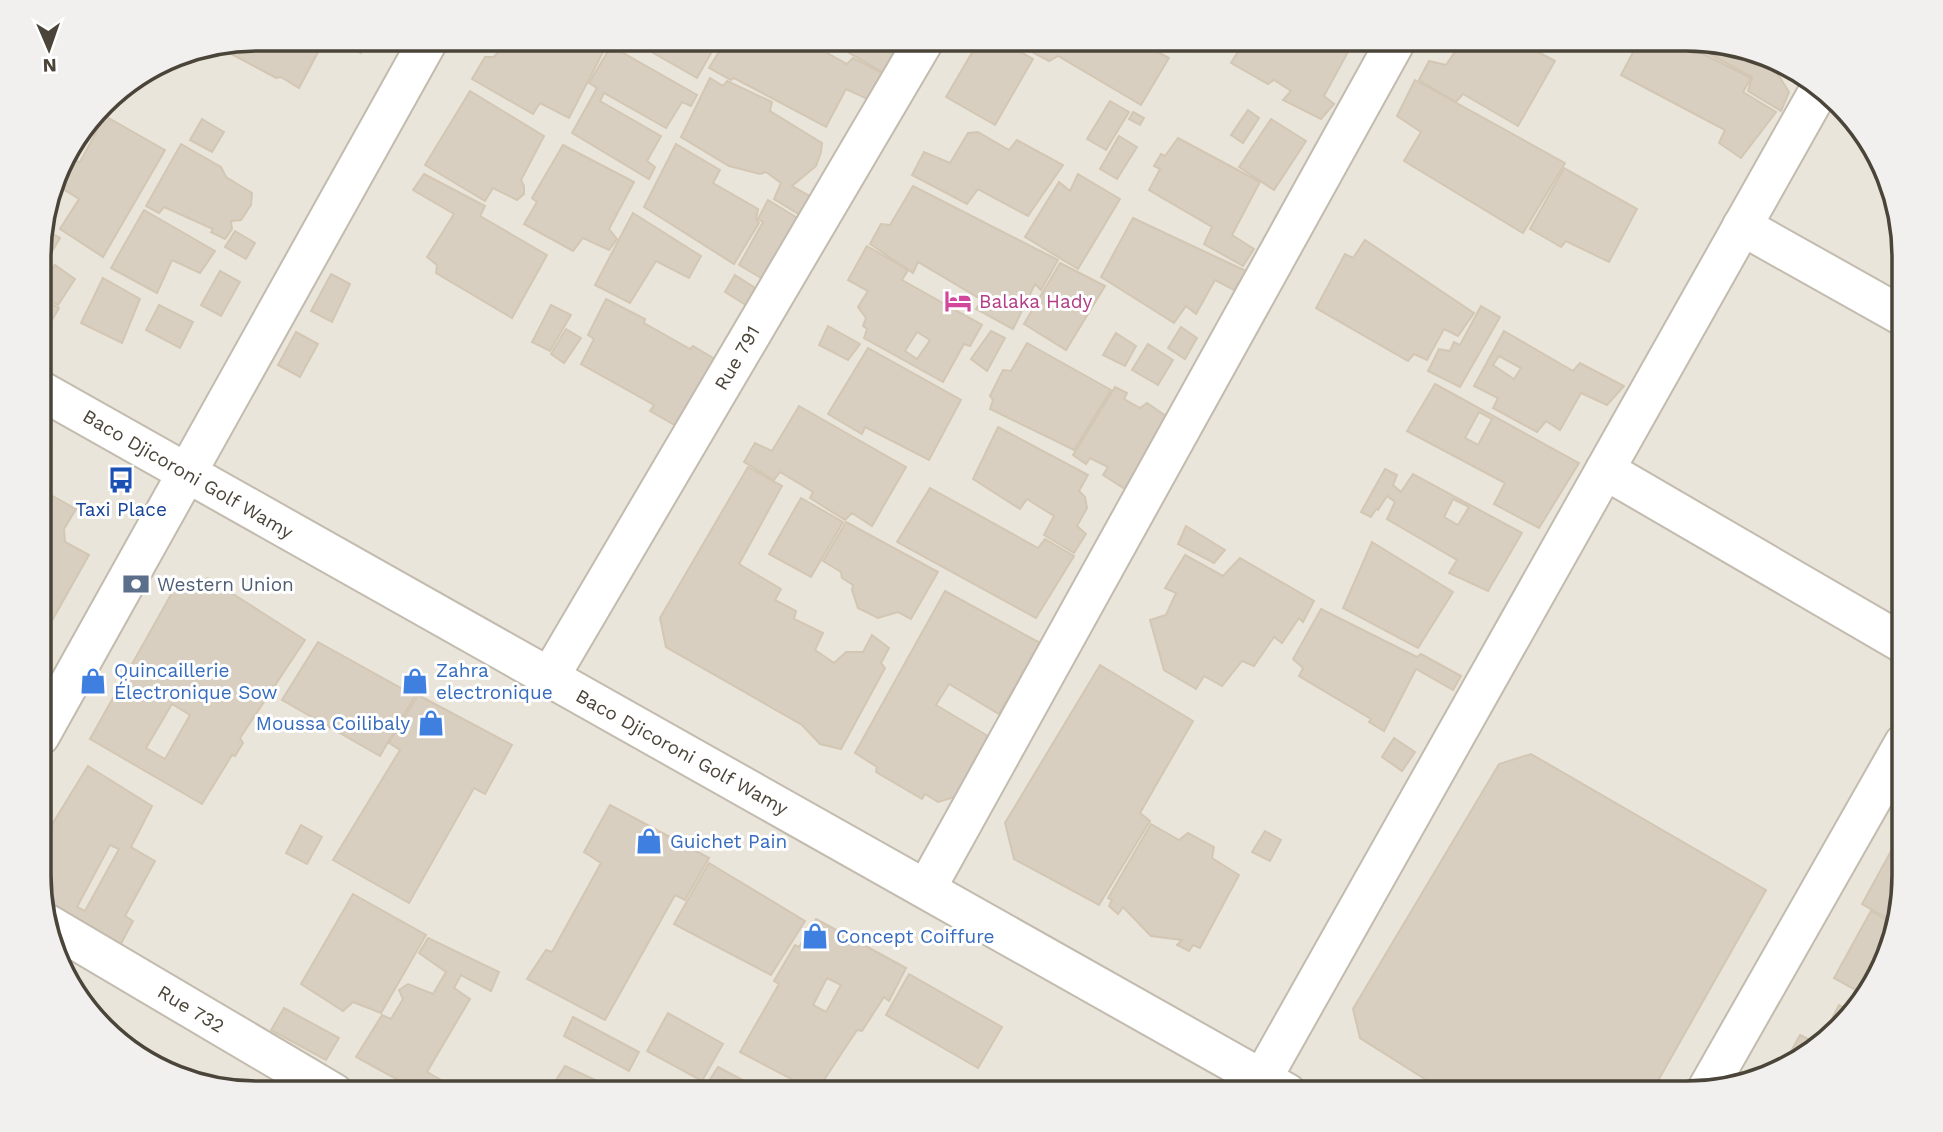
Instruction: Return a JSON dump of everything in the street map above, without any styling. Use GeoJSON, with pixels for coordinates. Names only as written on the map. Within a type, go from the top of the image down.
{"type":"FeatureCollection","features":[{"type":"Feature","properties":{"kind":"street"},"geometry":{"type":"LineString","coordinates":[[51,716],[422,51]]}},
{"type":"Feature","properties":{"kind":"street","name":"Rue 791"},"geometry":{"type":"LineString","coordinates":[[549,678],[917,51]]}},
{"type":"Feature","properties":{"kind":"street"},"geometry":{"type":"LineString","coordinates":[[926,889],[1390,51]]}},
{"type":"Feature","properties":{"kind":"street"},"geometry":{"type":"LineString","coordinates":[[1272,1081],[1605,471],[1816,96]]}},
{"type":"Feature","properties":{"kind":"street"},"geometry":{"type":"LineString","coordinates":[[1742,226],[1892,310]]}},
{"type":"Feature","properties":{"kind":"street","name":"Baco Djicoroni Golf Wamy"},"geometry":{"type":"LineString","coordinates":[[51,396],[926,889],[1254,1081]]}},
{"type":"Feature","properties":{"kind":"street"},"geometry":{"type":"LineString","coordinates":[[1605,471],[1892,637]]}},
{"type":"Feature","properties":{"kind":"street"},"geometry":{"type":"LineString","coordinates":[[1713,1079],[1892,764]]}},
{"type":"Feature","properties":{"kind":"street","name":"Rue 732"},"geometry":{"type":"LineString","coordinates":[[59,931],[314,1081]]}},
{"type":"Feature","properties":{"kind":"shaded area"},"geometry":{"type":"Polygon","coordinates":[[[1686,51],[1739,58],[1765,66],[1789,78],[1812,93],[1832,111],[1850,131],[1865,154],[1877,178],[1885,204],[1892,243],[1892,889],[1881,941],[1865,978],[1850,1001],[1832,1021],[1812,1039],[1789,1054],[1765,1066],[1739,1074],[1700,1081],[257,1081],[204,1074],[178,1066],[154,1054],[121,1030],[85,990],[62,941],[53,902],[53,230],[66,178],[78,154],[102,121],[121,102],[154,78],[178,66],[230,53],[1686,51]]]}},
{"type":"Feature","properties":{"kind":"building"},"geometry":{"type":"Polygon","coordinates":[[[319,51],[299,88],[281,77],[276,78],[230,53],[319,51]]]}},
{"type":"Feature","properties":{"kind":"building"},"geometry":{"type":"Polygon","coordinates":[[[499,51],[603,52],[569,118],[540,103],[533,114],[472,79],[485,57],[494,57],[499,51]]]}},
{"type":"Feature","properties":{"kind":"building"},"geometry":{"type":"Polygon","coordinates":[[[608,51],[620,51],[697,95],[691,106],[682,102],[666,128],[604,93],[600,101],[661,136],[647,161],[655,167],[649,179],[572,133],[597,88],[589,83],[608,51]]]}},
{"type":"Feature","properties":{"kind":"building"},"geometry":{"type":"Polygon","coordinates":[[[650,51],[712,51],[697,78],[650,51]]]}},
{"type":"Feature","properties":{"kind":"building"},"geometry":{"type":"Polygon","coordinates":[[[720,51],[824,51],[847,64],[853,58],[886,75],[874,102],[846,89],[826,127],[734,78],[731,80],[709,68],[720,51]]]}},
{"type":"Feature","properties":{"kind":"building"},"geometry":{"type":"Polygon","coordinates":[[[846,51],[888,51],[894,55],[884,73],[846,51]]]}},
{"type":"Feature","properties":{"kind":"building"},"geometry":{"type":"Polygon","coordinates":[[[973,51],[1019,51],[1033,59],[995,125],[946,97],[973,51]]]}},
{"type":"Feature","properties":{"kind":"building"},"geometry":{"type":"Polygon","coordinates":[[[1030,51],[1156,51],[1169,58],[1141,105],[1058,56],[1049,61],[1030,51]]]}},
{"type":"Feature","properties":{"kind":"building"},"geometry":{"type":"Polygon","coordinates":[[[1238,51],[1348,52],[1324,96],[1334,104],[1321,119],[1283,100],[1291,91],[1274,80],[1268,84],[1231,63],[1238,51]]]}},
{"type":"Feature","properties":{"kind":"building"},"geometry":{"type":"Polygon","coordinates":[[[1456,51],[1536,51],[1555,61],[1518,126],[1463,94],[1456,102],[1419,80],[1429,61],[1446,65],[1456,51]]]}},
{"type":"Feature","properties":{"kind":"building"},"geometry":{"type":"Polygon","coordinates":[[[1634,51],[1700,52],[1751,78],[1743,92],[1776,112],[1741,158],[1719,143],[1725,130],[1621,75],[1634,51]]]}},
{"type":"Feature","properties":{"kind":"building"},"geometry":{"type":"Polygon","coordinates":[[[1707,53],[1739,58],[1776,72],[1789,92],[1781,111],[1748,91],[1752,77],[1707,53]]]}},
{"type":"Feature","properties":{"kind":"building"},"geometry":{"type":"Polygon","coordinates":[[[710,78],[723,86],[727,81],[772,102],[770,111],[822,143],[816,166],[792,186],[817,200],[805,218],[774,199],[781,183],[766,172],[760,174],[729,166],[681,137],[710,78]]]}},
{"type":"Feature","properties":{"kind":"building"},"geometry":{"type":"Polygon","coordinates":[[[1415,80],[1565,163],[1523,233],[1404,161],[1421,132],[1397,116],[1415,80]]]}},
{"type":"Feature","properties":{"kind":"building"},"geometry":{"type":"Polygon","coordinates":[[[470,91],[544,136],[521,180],[524,194],[517,200],[493,188],[485,201],[425,165],[470,91]]]}},
{"type":"Feature","properties":{"kind":"building"},"geometry":{"type":"Polygon","coordinates":[[[1110,101],[1129,112],[1106,150],[1087,139],[1110,101]]]}},
{"type":"Feature","properties":{"kind":"building"},"geometry":{"type":"Polygon","coordinates":[[[1248,110],[1259,118],[1243,143],[1231,135],[1248,110]]]}},
{"type":"Feature","properties":{"kind":"building"},"geometry":{"type":"Polygon","coordinates":[[[1133,112],[1144,118],[1140,125],[1129,119],[1133,112]]]}},
{"type":"Feature","properties":{"kind":"building"},"geometry":{"type":"Polygon","coordinates":[[[106,117],[165,150],[103,257],[60,229],[79,199],[63,189],[74,161],[80,162],[106,117]]]}},
{"type":"Feature","properties":{"kind":"building"},"geometry":{"type":"Polygon","coordinates":[[[202,119],[224,132],[212,152],[190,140],[202,119]]]}},
{"type":"Feature","properties":{"kind":"building"},"geometry":{"type":"Polygon","coordinates":[[[1271,119],[1306,141],[1274,190],[1239,167],[1271,119]]]}},
{"type":"Feature","properties":{"kind":"building"},"geometry":{"type":"Polygon","coordinates":[[[978,132],[1009,150],[1017,140],[1063,165],[1028,216],[978,189],[967,204],[912,175],[924,152],[950,163],[968,133],[978,132]]]}},
{"type":"Feature","properties":{"kind":"building"},"geometry":{"type":"Polygon","coordinates":[[[1119,136],[1137,147],[1117,179],[1100,169],[1119,136]]]}},
{"type":"Feature","properties":{"kind":"building"},"geometry":{"type":"Polygon","coordinates":[[[1178,138],[1260,182],[1232,235],[1254,249],[1243,266],[1204,244],[1212,227],[1149,190],[1160,169],[1154,166],[1161,154],[1165,156],[1178,138]]]}},
{"type":"Feature","properties":{"kind":"building"},"geometry":{"type":"Polygon","coordinates":[[[181,144],[221,167],[226,177],[252,193],[251,205],[241,220],[231,221],[232,229],[225,239],[211,232],[213,229],[164,207],[159,213],[146,206],[181,144]]]}},
{"type":"Feature","properties":{"kind":"building"},"geometry":{"type":"Polygon","coordinates":[[[676,144],[720,170],[713,183],[758,209],[756,219],[759,223],[734,264],[644,207],[676,144]]]}},
{"type":"Feature","properties":{"kind":"building"},"geometry":{"type":"Polygon","coordinates":[[[563,145],[634,182],[609,229],[617,239],[609,250],[583,238],[573,251],[524,224],[537,202],[532,198],[563,145]]]}},
{"type":"Feature","properties":{"kind":"building"},"geometry":{"type":"Polygon","coordinates":[[[1564,168],[1637,209],[1609,262],[1566,241],[1561,247],[1530,229],[1564,168]]]}},
{"type":"Feature","properties":{"kind":"building"},"geometry":{"type":"Polygon","coordinates":[[[424,174],[485,206],[480,216],[547,255],[512,318],[436,273],[437,265],[427,257],[454,214],[413,190],[424,174]]]}},
{"type":"Feature","properties":{"kind":"building"},"geometry":{"type":"Polygon","coordinates":[[[1078,174],[1120,199],[1078,269],[1025,237],[1059,182],[1070,191],[1078,174]]]}},
{"type":"Feature","properties":{"kind":"building"},"geometry":{"type":"Polygon","coordinates":[[[913,186],[1058,260],[1041,290],[1035,284],[1013,329],[976,309],[982,300],[918,262],[913,273],[870,244],[881,224],[890,225],[913,186]]]}},
{"type":"Feature","properties":{"kind":"building"},"geometry":{"type":"Polygon","coordinates":[[[768,200],[809,225],[775,286],[739,265],[763,222],[758,219],[768,200]]]}},
{"type":"Feature","properties":{"kind":"building"},"geometry":{"type":"Polygon","coordinates":[[[144,210],[215,251],[200,273],[172,260],[157,293],[111,268],[144,210]]]}},
{"type":"Feature","properties":{"kind":"building"},"geometry":{"type":"Polygon","coordinates":[[[633,213],[701,256],[689,278],[656,261],[630,303],[595,285],[633,213]]]}},
{"type":"Feature","properties":{"kind":"building"},"geometry":{"type":"Polygon","coordinates":[[[1133,218],[1246,271],[1234,290],[1215,280],[1196,314],[1186,306],[1174,323],[1101,277],[1133,218]]]}},
{"type":"Feature","properties":{"kind":"building"},"geometry":{"type":"Polygon","coordinates":[[[235,231],[255,243],[246,259],[225,247],[235,231]]]}},
{"type":"Feature","properties":{"kind":"building"},"geometry":{"type":"Polygon","coordinates":[[[53,234],[60,238],[51,252],[53,234]]]}},
{"type":"Feature","properties":{"kind":"building"},"geometry":{"type":"Polygon","coordinates":[[[1365,240],[1474,313],[1458,336],[1444,329],[1427,360],[1414,354],[1408,361],[1316,308],[1345,254],[1353,258],[1365,240]]]}},
{"type":"Feature","properties":{"kind":"building"},"geometry":{"type":"Polygon","coordinates":[[[867,246],[908,270],[902,280],[982,325],[970,346],[964,344],[943,382],[864,338],[867,329],[863,326],[866,318],[858,307],[868,291],[848,280],[867,246]],[[917,332],[905,351],[917,359],[930,340],[917,332]]]}},
{"type":"Feature","properties":{"kind":"building"},"geometry":{"type":"Polygon","coordinates":[[[1060,263],[1105,286],[1066,350],[1024,324],[1060,263]]]}},
{"type":"Feature","properties":{"kind":"building"},"geometry":{"type":"Polygon","coordinates":[[[55,265],[75,279],[58,305],[51,301],[51,271],[55,265]]]}},
{"type":"Feature","properties":{"kind":"building"},"geometry":{"type":"Polygon","coordinates":[[[220,271],[240,282],[221,316],[201,305],[220,271]]]}},
{"type":"Feature","properties":{"kind":"building"},"geometry":{"type":"Polygon","coordinates":[[[331,274],[350,284],[332,322],[311,311],[331,274]]]}},
{"type":"Feature","properties":{"kind":"building"},"geometry":{"type":"Polygon","coordinates":[[[735,275],[760,291],[749,307],[725,292],[735,275]]]}},
{"type":"Feature","properties":{"kind":"building"},"geometry":{"type":"Polygon","coordinates":[[[103,278],[140,299],[122,343],[81,323],[103,278]]]}},
{"type":"Feature","properties":{"kind":"building"},"geometry":{"type":"Polygon","coordinates":[[[606,299],[645,319],[644,323],[690,349],[693,346],[715,359],[692,401],[687,404],[697,412],[687,432],[650,411],[654,405],[581,364],[594,339],[588,335],[606,299]]]}},
{"type":"Feature","properties":{"kind":"building"},"geometry":{"type":"Polygon","coordinates":[[[51,303],[59,308],[51,322],[51,303]]]}},
{"type":"Feature","properties":{"kind":"building"},"geometry":{"type":"Polygon","coordinates":[[[159,305],[193,322],[180,348],[146,330],[159,305]]]}},
{"type":"Feature","properties":{"kind":"building"},"geometry":{"type":"Polygon","coordinates":[[[551,305],[571,315],[550,351],[532,342],[551,305]]]}},
{"type":"Feature","properties":{"kind":"building"},"geometry":{"type":"Polygon","coordinates":[[[1481,306],[1500,317],[1460,387],[1428,371],[1439,349],[1450,351],[1454,342],[1460,345],[1481,306]]]}},
{"type":"Feature","properties":{"kind":"building"},"geometry":{"type":"Polygon","coordinates":[[[828,326],[860,344],[848,360],[819,345],[828,326]]]}},
{"type":"Feature","properties":{"kind":"building"},"geometry":{"type":"Polygon","coordinates":[[[1181,327],[1197,338],[1185,359],[1168,348],[1181,327]]]}},
{"type":"Feature","properties":{"kind":"building"},"geometry":{"type":"Polygon","coordinates":[[[566,329],[581,338],[564,363],[551,354],[566,329]]]}},
{"type":"Feature","properties":{"kind":"building"},"geometry":{"type":"Polygon","coordinates":[[[991,331],[1005,338],[987,371],[971,359],[991,331]]]}},
{"type":"Feature","properties":{"kind":"building"},"geometry":{"type":"Polygon","coordinates":[[[1504,331],[1573,371],[1580,363],[1624,386],[1607,405],[1581,393],[1560,430],[1546,421],[1537,432],[1493,408],[1498,398],[1474,386],[1504,331]],[[1499,356],[1493,365],[1514,379],[1521,368],[1499,356]]]}},
{"type":"Feature","properties":{"kind":"building"},"geometry":{"type":"Polygon","coordinates":[[[296,332],[318,344],[300,377],[278,365],[296,332]]]}},
{"type":"Feature","properties":{"kind":"building"},"geometry":{"type":"Polygon","coordinates":[[[1116,333],[1136,346],[1125,366],[1103,355],[1116,333]]]}},
{"type":"Feature","properties":{"kind":"building"},"geometry":{"type":"Polygon","coordinates":[[[1027,343],[1111,390],[1074,450],[990,409],[993,400],[990,396],[1003,370],[1011,371],[1027,343]]]}},
{"type":"Feature","properties":{"kind":"building"},"geometry":{"type":"Polygon","coordinates":[[[1148,344],[1173,360],[1158,385],[1132,370],[1148,344]]]}},
{"type":"Feature","properties":{"kind":"building"},"geometry":{"type":"Polygon","coordinates":[[[868,348],[961,400],[929,460],[865,427],[862,434],[828,414],[868,348]]]}},
{"type":"Feature","properties":{"kind":"building"},"geometry":{"type":"Polygon","coordinates":[[[1435,384],[1579,463],[1539,528],[1494,504],[1505,483],[1407,431],[1435,384]],[[1479,412],[1465,438],[1478,445],[1492,419],[1479,412]]]}},
{"type":"Feature","properties":{"kind":"building"},"geometry":{"type":"Polygon","coordinates":[[[1115,387],[1127,393],[1124,399],[1140,408],[1147,403],[1166,416],[1125,489],[1103,475],[1108,467],[1090,458],[1086,464],[1073,455],[1115,387]]]}},
{"type":"Feature","properties":{"kind":"building"},"geometry":{"type":"Polygon","coordinates":[[[799,406],[906,467],[872,526],[852,513],[845,520],[810,498],[813,492],[780,472],[774,480],[744,462],[755,443],[772,451],[799,406]]]}},
{"type":"Feature","properties":{"kind":"building"},"geometry":{"type":"Polygon","coordinates":[[[998,427],[1088,475],[1079,491],[1085,497],[1087,508],[1077,526],[1086,534],[1074,553],[1044,535],[1054,516],[1027,499],[1020,509],[973,479],[998,427]]]}},
{"type":"Feature","properties":{"kind":"building"},"geometry":{"type":"Polygon","coordinates":[[[748,467],[782,486],[739,564],[781,589],[775,600],[796,611],[794,619],[823,633],[815,650],[834,663],[846,652],[863,652],[872,635],[889,648],[881,663],[885,668],[841,749],[820,744],[802,725],[666,647],[660,618],[748,467]]]}},
{"type":"Feature","properties":{"kind":"building"},"geometry":{"type":"Polygon","coordinates":[[[1385,469],[1397,475],[1393,485],[1401,492],[1413,474],[1522,533],[1488,591],[1449,573],[1457,560],[1387,519],[1395,502],[1387,496],[1371,517],[1361,512],[1385,469]],[[1453,499],[1444,517],[1458,525],[1469,507],[1453,499]]]}},
{"type":"Feature","properties":{"kind":"building"},"geometry":{"type":"Polygon","coordinates":[[[930,488],[1038,548],[1045,539],[1074,556],[1036,618],[897,542],[930,488]]]}},
{"type":"Feature","properties":{"kind":"building"},"geometry":{"type":"Polygon","coordinates":[[[51,495],[76,509],[64,529],[65,542],[89,555],[51,622],[51,495]]]}},
{"type":"Feature","properties":{"kind":"building"},"geometry":{"type":"Polygon","coordinates":[[[801,498],[843,522],[811,577],[769,554],[801,498]]]}},
{"type":"Feature","properties":{"kind":"building"},"geometry":{"type":"Polygon","coordinates":[[[846,522],[938,572],[911,619],[898,612],[878,618],[858,608],[853,585],[842,578],[841,572],[823,561],[846,522]]]}},
{"type":"Feature","properties":{"kind":"building"},"geometry":{"type":"Polygon","coordinates":[[[1186,526],[1225,550],[1214,563],[1178,544],[1186,526]]]}},
{"type":"Feature","properties":{"kind":"building"},"geometry":{"type":"Polygon","coordinates":[[[1372,542],[1453,592],[1418,648],[1343,608],[1372,542]]]}},
{"type":"Feature","properties":{"kind":"building"},"geometry":{"type":"Polygon","coordinates":[[[1185,555],[1223,576],[1240,558],[1314,601],[1303,622],[1299,618],[1282,643],[1274,637],[1254,666],[1242,661],[1222,686],[1204,676],[1196,689],[1164,670],[1150,620],[1166,615],[1176,593],[1165,588],[1185,555]]]}},
{"type":"Feature","properties":{"kind":"building"},"geometry":{"type":"Polygon","coordinates":[[[208,578],[305,640],[240,738],[243,743],[235,756],[232,755],[202,804],[90,739],[173,591],[208,578]],[[172,704],[146,748],[165,759],[190,715],[172,704]]]}},
{"type":"Feature","properties":{"kind":"building"},"geometry":{"type":"Polygon","coordinates":[[[945,591],[1040,643],[999,714],[949,684],[936,705],[988,736],[955,797],[938,802],[925,794],[922,799],[876,772],[877,767],[855,753],[945,591]]]}},
{"type":"Feature","properties":{"kind":"building"},"geometry":{"type":"Polygon","coordinates":[[[1321,609],[1417,657],[1421,654],[1461,676],[1453,690],[1416,669],[1384,731],[1369,722],[1371,719],[1299,676],[1303,668],[1293,659],[1321,609]]]}},
{"type":"Feature","properties":{"kind":"building"},"geometry":{"type":"Polygon","coordinates":[[[318,642],[415,696],[380,756],[282,700],[318,642]]]}},
{"type":"Feature","properties":{"kind":"building"},"geometry":{"type":"Polygon","coordinates":[[[1100,665],[1193,721],[1140,813],[1150,821],[1099,905],[1014,859],[1005,823],[1100,665]]]}},
{"type":"Feature","properties":{"kind":"building"},"geometry":{"type":"Polygon","coordinates":[[[418,695],[512,745],[485,794],[474,788],[409,903],[333,860],[400,750],[389,743],[418,695]]]}},
{"type":"Feature","properties":{"kind":"building"},"geometry":{"type":"Polygon","coordinates":[[[1394,738],[1415,752],[1402,771],[1382,757],[1394,738]]]}},
{"type":"Feature","properties":{"kind":"building"},"geometry":{"type":"Polygon","coordinates":[[[1531,754],[1766,890],[1658,1081],[1428,1081],[1360,1038],[1353,1009],[1499,764],[1531,754]]]}},
{"type":"Feature","properties":{"kind":"building"},"geometry":{"type":"Polygon","coordinates":[[[88,766],[152,806],[131,847],[155,861],[125,916],[133,921],[117,951],[55,915],[51,875],[51,826],[88,766]],[[110,845],[77,907],[85,911],[119,849],[110,845]]]}},
{"type":"Feature","properties":{"kind":"building"},"geometry":{"type":"Polygon","coordinates":[[[610,805],[709,858],[685,900],[675,895],[605,1020],[527,979],[546,950],[552,952],[601,863],[584,852],[610,805]]]}},
{"type":"Feature","properties":{"kind":"building"},"geometry":{"type":"Polygon","coordinates":[[[1151,824],[1179,840],[1188,833],[1214,847],[1212,858],[1239,875],[1200,948],[1193,945],[1189,951],[1177,945],[1182,940],[1151,936],[1123,907],[1118,914],[1109,906],[1112,900],[1108,898],[1151,824]]]}},
{"type":"Feature","properties":{"kind":"building"},"geometry":{"type":"Polygon","coordinates":[[[301,825],[322,837],[307,864],[286,853],[301,825]]]}},
{"type":"Feature","properties":{"kind":"building"},"geometry":{"type":"Polygon","coordinates":[[[1265,831],[1281,840],[1270,861],[1252,852],[1265,831]]]}},
{"type":"Feature","properties":{"kind":"building"},"geometry":{"type":"Polygon","coordinates":[[[1892,849],[1892,889],[1887,918],[1862,904],[1892,849]]]}},
{"type":"Feature","properties":{"kind":"building"},"geometry":{"type":"Polygon","coordinates":[[[709,863],[805,921],[771,975],[674,924],[709,863]]]}},
{"type":"Feature","properties":{"kind":"building"},"geometry":{"type":"Polygon","coordinates":[[[353,894],[426,935],[381,1013],[353,1002],[343,1011],[301,984],[353,894]]]}},
{"type":"Feature","properties":{"kind":"building"},"geometry":{"type":"Polygon","coordinates":[[[1871,911],[1887,920],[1871,966],[1857,991],[1834,978],[1871,911]]]}},
{"type":"Feature","properties":{"kind":"building"},"geometry":{"type":"Polygon","coordinates":[[[816,919],[906,968],[889,1001],[884,997],[862,1031],[857,1030],[823,1081],[795,1081],[740,1052],[779,984],[774,981],[795,945],[799,947],[816,919]],[[827,978],[813,1005],[826,1012],[841,985],[827,978]]]}},
{"type":"Feature","properties":{"kind":"building"},"geometry":{"type":"Polygon","coordinates":[[[428,938],[499,972],[491,991],[461,975],[454,988],[470,999],[427,1072],[443,1081],[400,1081],[356,1057],[382,1015],[391,1019],[403,999],[399,990],[408,984],[433,994],[446,972],[419,953],[428,938]]]}},
{"type":"Feature","properties":{"kind":"building"},"geometry":{"type":"Polygon","coordinates":[[[909,974],[1002,1027],[978,1068],[886,1015],[909,974]]]}},
{"type":"Feature","properties":{"kind":"building"},"geometry":{"type":"Polygon","coordinates":[[[1839,1005],[1844,1008],[1832,1021],[1830,1023],[1839,1005]]]}},
{"type":"Feature","properties":{"kind":"building"},"geometry":{"type":"Polygon","coordinates":[[[284,1008],[339,1038],[326,1060],[271,1030],[284,1008]]]}},
{"type":"Feature","properties":{"kind":"building"},"geometry":{"type":"Polygon","coordinates":[[[668,1013],[723,1044],[702,1081],[647,1051],[668,1013]]]}},
{"type":"Feature","properties":{"kind":"building"},"geometry":{"type":"Polygon","coordinates":[[[573,1017],[639,1052],[629,1071],[564,1036],[573,1017]]]}},
{"type":"Feature","properties":{"kind":"building"},"geometry":{"type":"Polygon","coordinates":[[[1800,1035],[1810,1040],[1790,1053],[1800,1035]]]}},
{"type":"Feature","properties":{"kind":"building"},"geometry":{"type":"Polygon","coordinates":[[[565,1066],[597,1081],[556,1081],[565,1066]]]}},
{"type":"Feature","properties":{"kind":"building"},"geometry":{"type":"Polygon","coordinates":[[[718,1067],[744,1081],[709,1081],[718,1067]]]}},
{"type":"Feature","properties":{"kind":"place","name":"Balaka Hady"},"geometry":{"type":"Point","coordinates":[958,301]}},
{"type":"Feature","properties":{"kind":"place","name":"Taxi Place"},"geometry":{"type":"Point","coordinates":[121,480]}},
{"type":"Feature","properties":{"kind":"place","name":"Western Union"},"geometry":{"type":"Point","coordinates":[136,584]}},
{"type":"Feature","properties":{"kind":"place","name":"Quincaillerie Électronique Sow"},"geometry":{"type":"Point","coordinates":[93,681]}},
{"type":"Feature","properties":{"kind":"place","name":"Zahra electronique"},"geometry":{"type":"Point","coordinates":[415,681]}},
{"type":"Feature","properties":{"kind":"place","name":"Moussa Coilibaly"},"geometry":{"type":"Point","coordinates":[431,723]}},
{"type":"Feature","properties":{"kind":"place","name":"Guichet Pain"},"geometry":{"type":"Point","coordinates":[649,841]}},
{"type":"Feature","properties":{"kind":"place","name":"Concept Coiffure"},"geometry":{"type":"Point","coordinates":[815,936]}}]}
